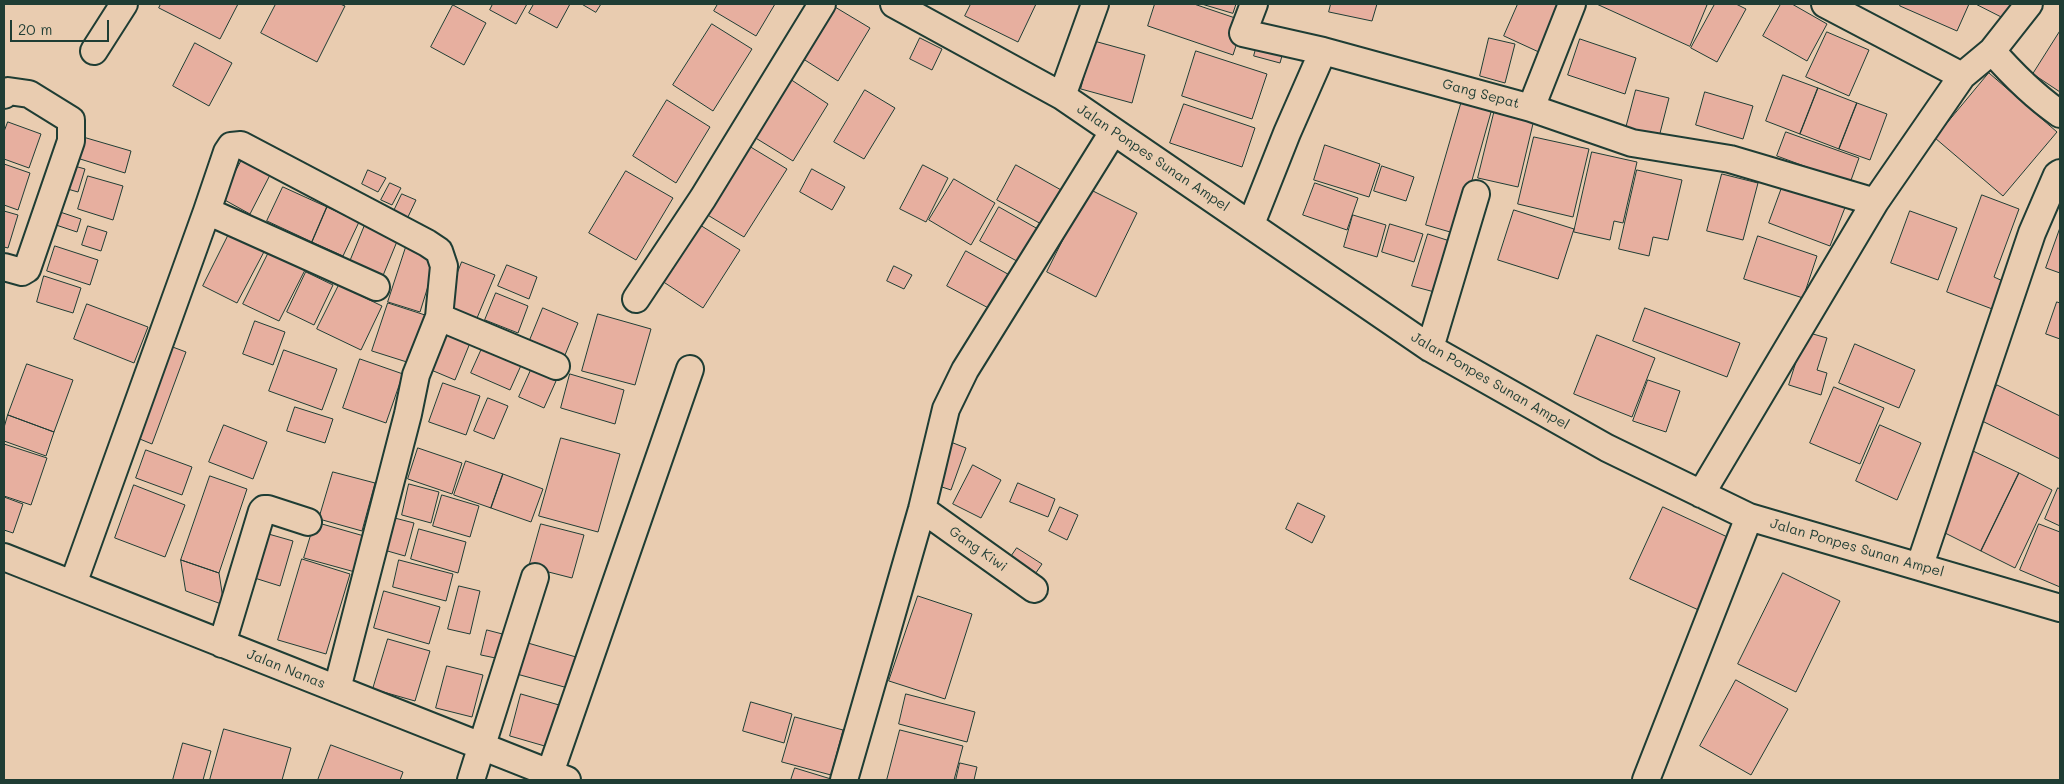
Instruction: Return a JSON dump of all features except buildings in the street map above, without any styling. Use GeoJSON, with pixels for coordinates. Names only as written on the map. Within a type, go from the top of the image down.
{"type":"FeatureCollection","features":[{"type":"Feature","properties":{"kind":"street"},"geometry":{"type":"LineString","coordinates":[[94,51],[124,4]]}},
{"type":"Feature","properties":{"kind":"street"},"geometry":{"type":"LineString","coordinates":[[636,299],[703,198],[822,4]]}},
{"type":"Feature","properties":{"kind":"street","name":"Jalan Ponpes Sunan Ampel"},"geometry":{"type":"LineString","coordinates":[[894,4],[1062,96],[1252,224],[1430,348],[1607,448],[1748,517],[1920,565],[2060,608]]}},
{"type":"Feature","properties":{"kind":"street"},"geometry":{"type":"LineString","coordinates":[[1062,96],[1095,4]]}},
{"type":"Feature","properties":{"kind":"street","name":"Gang Sepat"},"geometry":{"type":"LineString","coordinates":[[1254,4],[1243,33],[1323,51],[1531,108],[1572,4]]}},
{"type":"Feature","properties":{"kind":"street"},"geometry":{"type":"LineString","coordinates":[[1825,4],[1962,76]]}},
{"type":"Feature","properties":{"kind":"street"},"geometry":{"type":"LineString","coordinates":[[1701,494],[1875,202],[1962,76],[1992,51],[2029,4]]}},
{"type":"Feature","properties":{"kind":"street"},"geometry":{"type":"LineString","coordinates":[[1252,224],[1287,133],[1323,51]]}},
{"type":"Feature","properties":{"kind":"street"},"geometry":{"type":"LineString","coordinates":[[1992,51],[2038,99],[2060,114]]}},
{"type":"Feature","properties":{"kind":"street"},"geometry":{"type":"LineString","coordinates":[[4,95],[8,91],[29,94],[71,120],[71,141],[27,269],[22,272],[4,267]]}},
{"type":"Feature","properties":{"kind":"street"},"geometry":{"type":"LineString","coordinates":[[1531,108],[1632,142],[1730,159],[1875,202]]}},
{"type":"Feature","properties":{"kind":"street"},"geometry":{"type":"LineString","coordinates":[[844,780],[922,509],[946,409],[965,370],[1113,132]]}},
{"type":"Feature","properties":{"kind":"street"},"geometry":{"type":"LineString","coordinates":[[73,584],[208,211],[228,149],[231,146],[242,146],[427,242],[440,251],[444,266],[439,316],[416,375],[406,423],[337,689]]}},
{"type":"Feature","properties":{"kind":"street"},"geometry":{"type":"LineString","coordinates":[[1920,565],[2032,233],[2057,175],[2060,173]]}},
{"type":"Feature","properties":{"kind":"street"},"geometry":{"type":"LineString","coordinates":[[1430,348],[1476,194]]}},
{"type":"Feature","properties":{"kind":"street"},"geometry":{"type":"LineString","coordinates":[[208,211],[376,287]]}},
{"type":"Feature","properties":{"kind":"street"},"geometry":{"type":"LineString","coordinates":[[439,316],[556,366]]}},
{"type":"Feature","properties":{"kind":"street"},"geometry":{"type":"LineString","coordinates":[[558,776],[690,369]]}},
{"type":"Feature","properties":{"kind":"street"},"geometry":{"type":"LineString","coordinates":[[222,644],[262,511],[268,509],[308,522]]}},
{"type":"Feature","properties":{"kind":"street","name":"Gang Kiwi"},"geometry":{"type":"LineString","coordinates":[[922,509],[1034,589]]}},
{"type":"Feature","properties":{"kind":"street"},"geometry":{"type":"LineString","coordinates":[[1646,780],[1748,517]]}},
{"type":"Feature","properties":{"kind":"street","name":"Jalan Nanas"},"geometry":{"type":"LineString","coordinates":[[4,557],[558,776]]}},
{"type":"Feature","properties":{"kind":"street"},"geometry":{"type":"LineString","coordinates":[[471,780],[534,577]]}}]}
